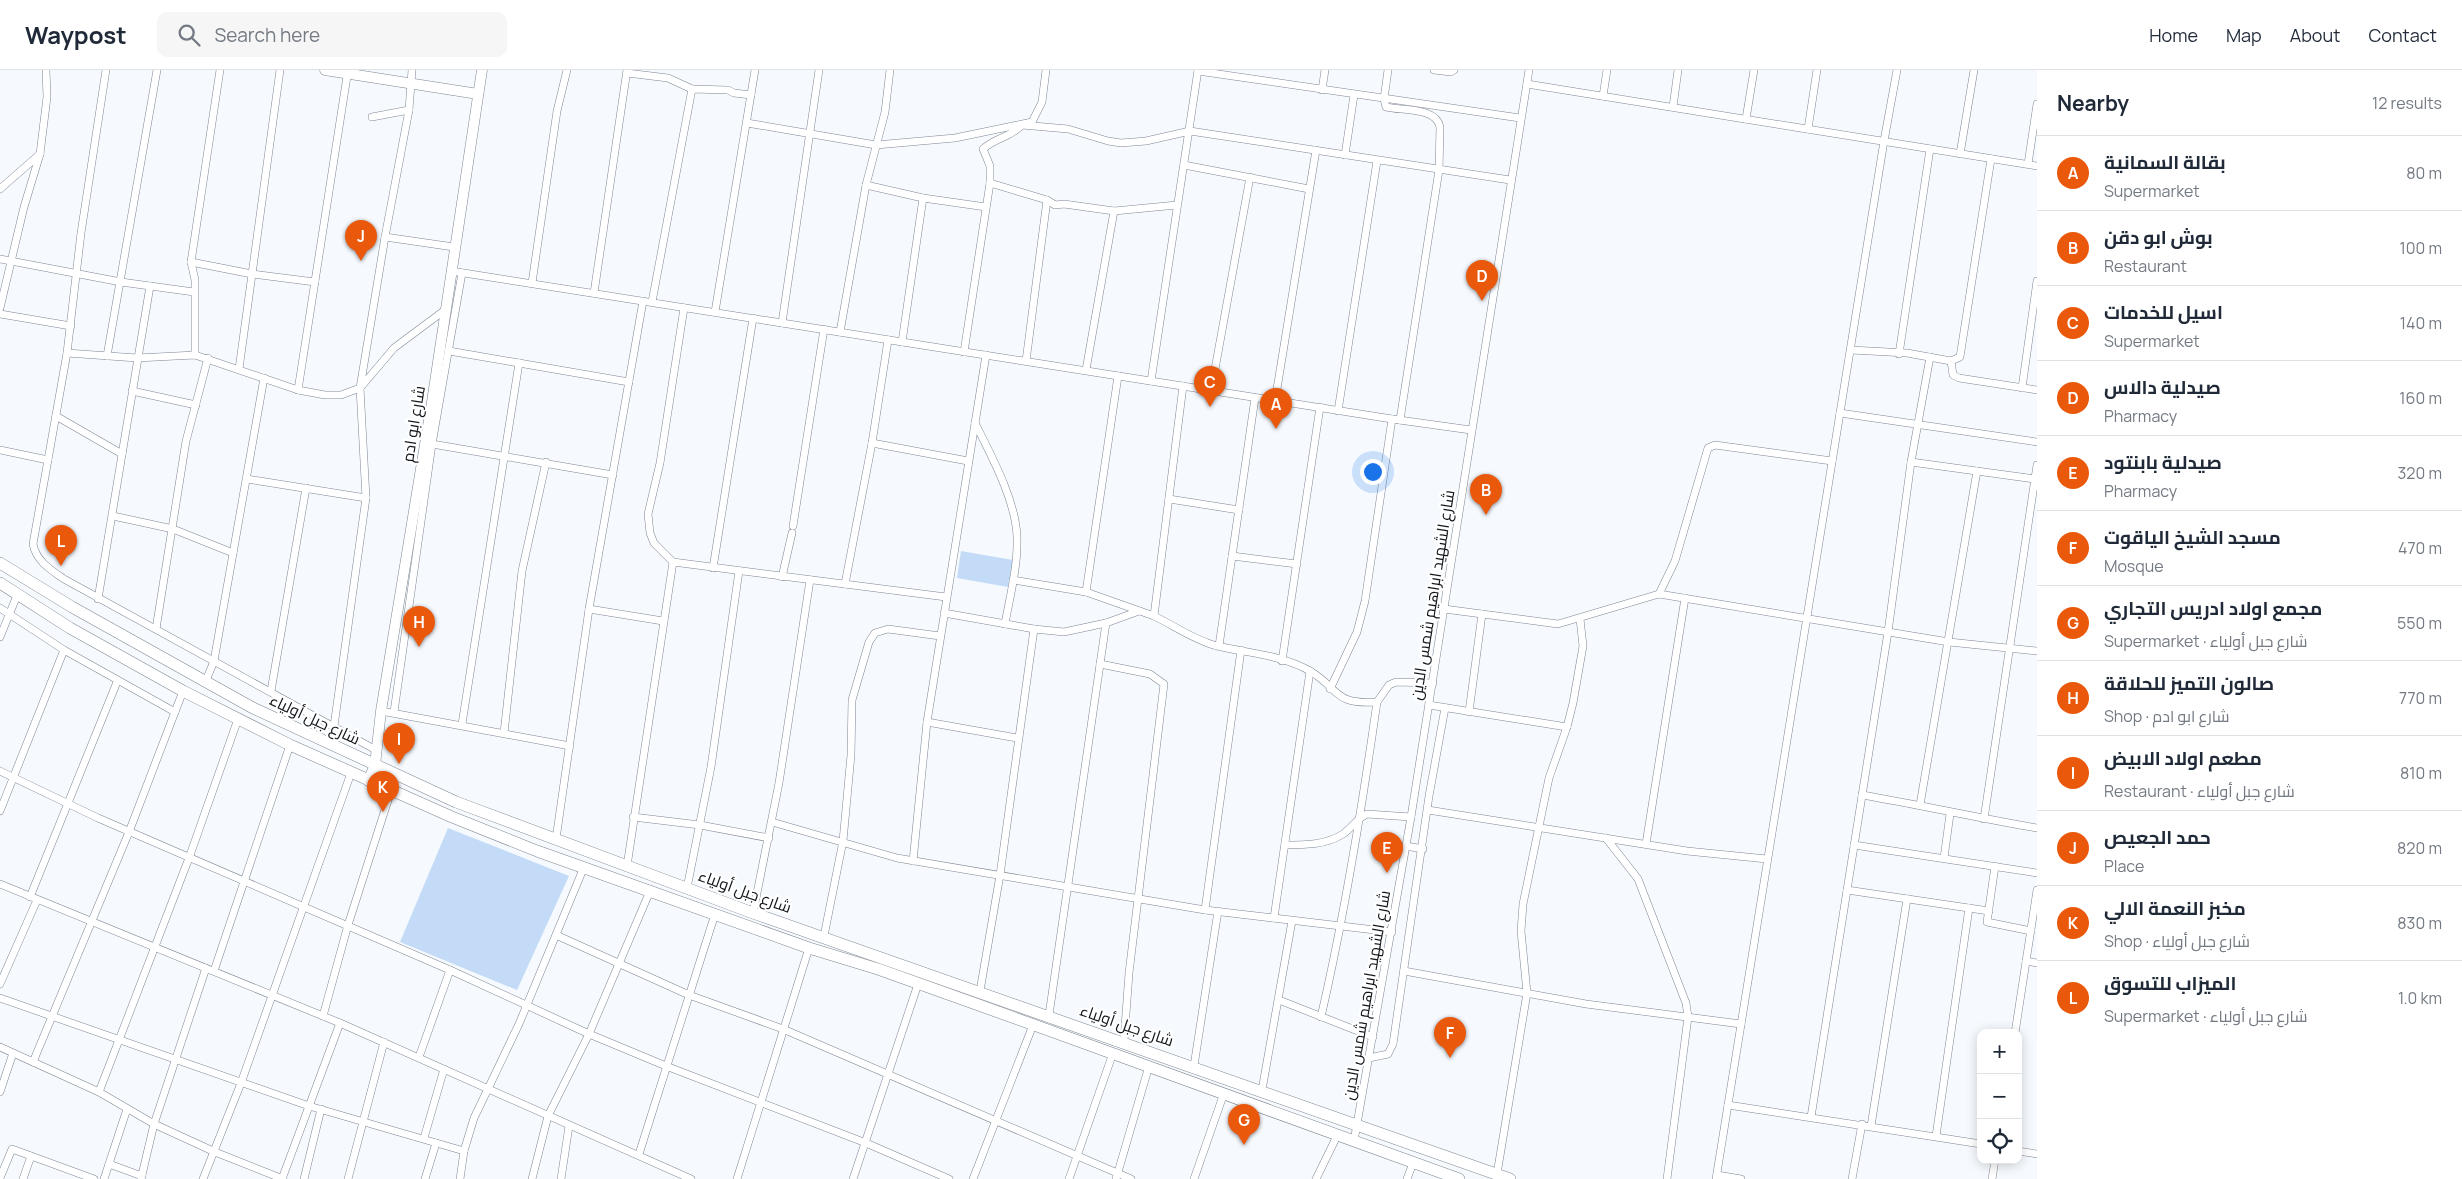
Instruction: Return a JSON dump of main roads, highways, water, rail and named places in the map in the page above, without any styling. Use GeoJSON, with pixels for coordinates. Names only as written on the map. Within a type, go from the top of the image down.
{"type":"FeatureCollection","features":[{"type":"Feature","properties":{"kind":"main road","name":"شارع جبل أولياء"},"geometry":{"type":"LineString","coordinates":[[0,563],[205,683],[252,708],[465,806],[753,912],[1124,1041],[1510,1179]]}},
{"type":"Feature","properties":{"kind":"main road","name":"شارع جبل أولياء"},"geometry":{"type":"LineString","coordinates":[[0,583],[70,628],[183,691],[290,746],[391,791],[650,891],[1224,1092],[1337,1136],[1459,1179]]}},
{"type":"Feature","properties":{"kind":"place","name":"حمد الجعيص"},"geometry":{"type":"Point","coordinates":[361,261]}},
{"type":"Feature","properties":{"kind":"place","name":"صيدلية دالاس"},"geometry":{"type":"Point","coordinates":[1482,301]}},
{"type":"Feature","properties":{"kind":"place","name":"اسيل للخدمات"},"geometry":{"type":"Point","coordinates":[1210,407]}},
{"type":"Feature","properties":{"kind":"place","name":"بقالة السمانية"},"geometry":{"type":"Point","coordinates":[1276,429]}},
{"type":"Feature","properties":{"kind":"place","name":"بوش ابو دقن"},"geometry":{"type":"Point","coordinates":[1486,515]}},
{"type":"Feature","properties":{"kind":"place","name":"الميزاب للتسوق"},"geometry":{"type":"Point","coordinates":[61,566]}},
{"type":"Feature","properties":{"kind":"place","name":"صالون التميز للحلاقة"},"geometry":{"type":"Point","coordinates":[419,647]}},
{"type":"Feature","properties":{"kind":"place","name":"مطعم اولاد الابيض"},"geometry":{"type":"Point","coordinates":[399,764]}},
{"type":"Feature","properties":{"kind":"place","name":"مخبز النعمة الالي"},"geometry":{"type":"Point","coordinates":[383,812]}},
{"type":"Feature","properties":{"kind":"place","name":"صيدلية بابنتود"},"geometry":{"type":"Point","coordinates":[1387,873]}},
{"type":"Feature","properties":{"kind":"place","name":"مسجد الشيخ الياقوت"},"geometry":{"type":"Point","coordinates":[1450,1058]}},
{"type":"Feature","properties":{"kind":"place","name":"مجمع اولاد ادريس التجاري"},"geometry":{"type":"Point","coordinates":[1244,1145]}}]}
